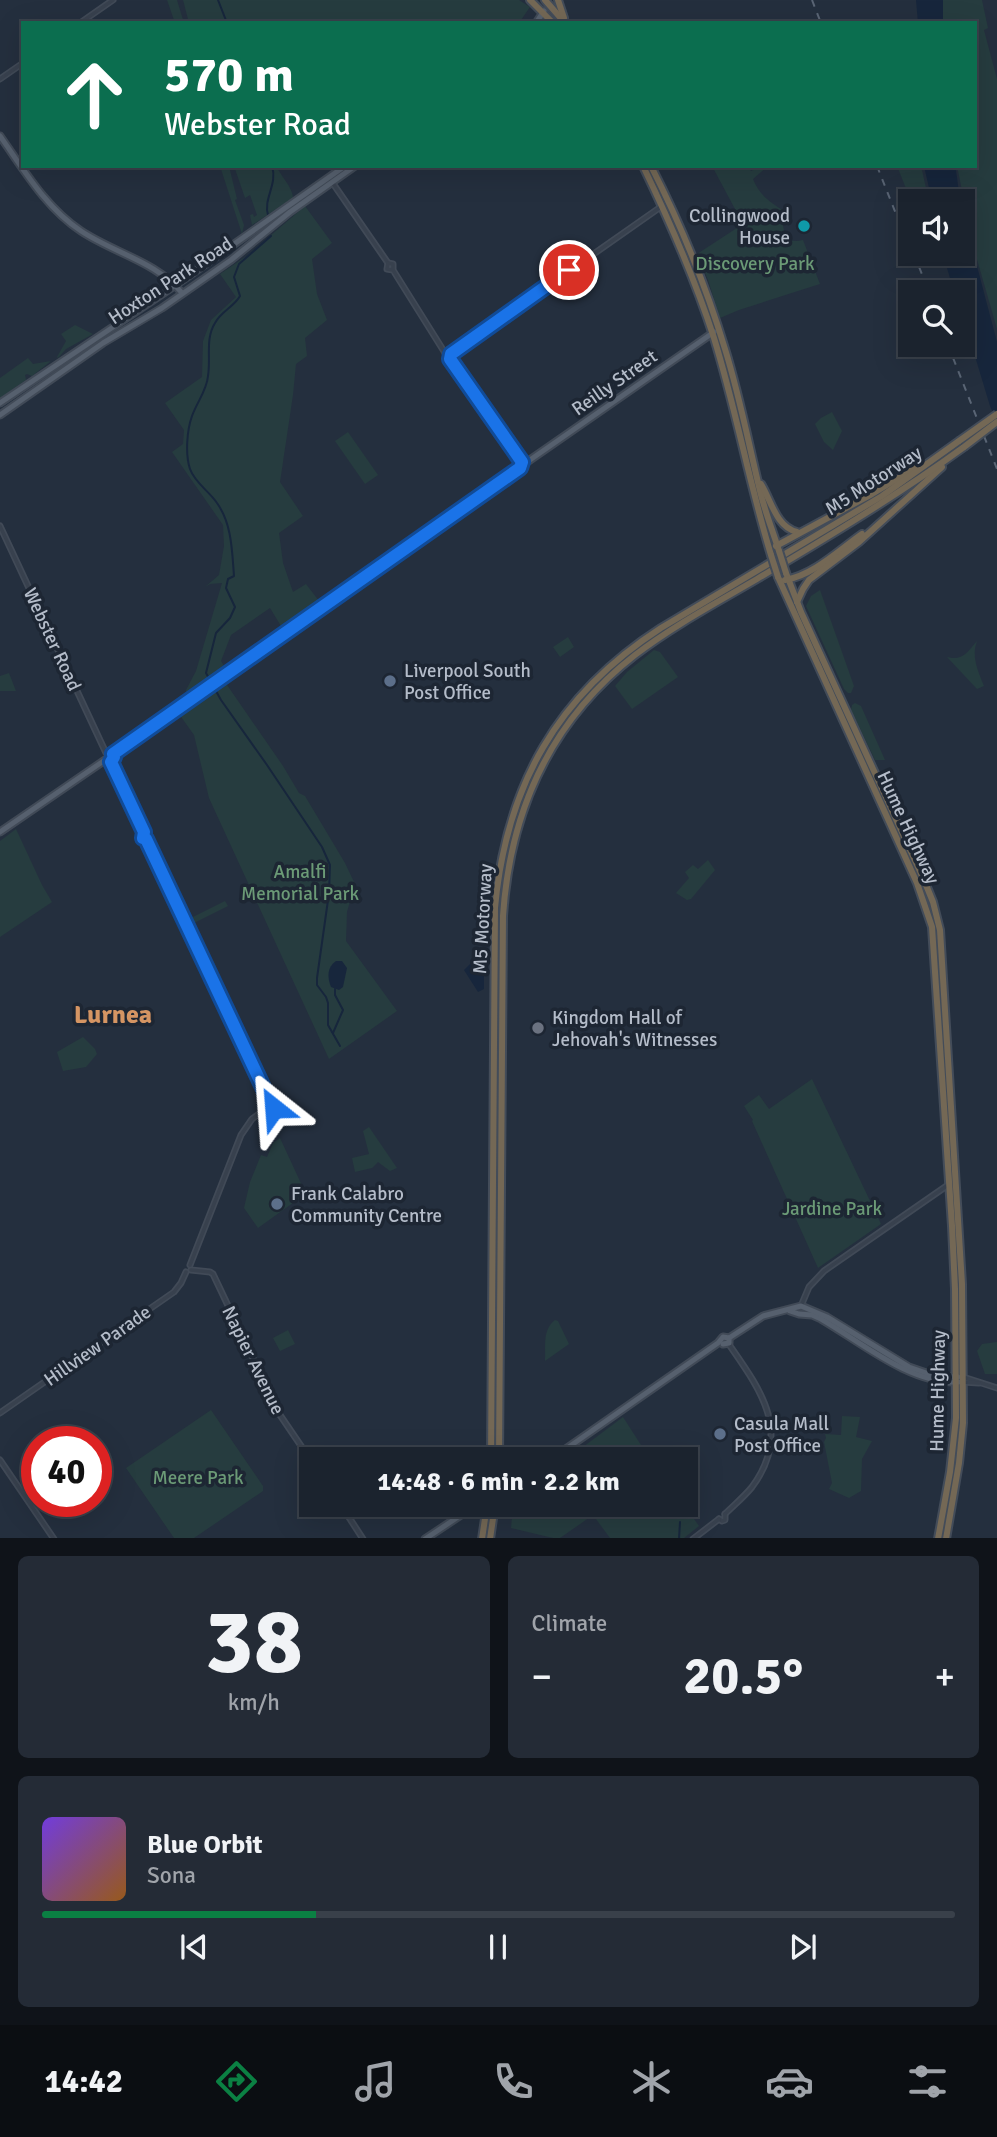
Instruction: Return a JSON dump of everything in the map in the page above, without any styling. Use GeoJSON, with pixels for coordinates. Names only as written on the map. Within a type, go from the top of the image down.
{"type":"FeatureCollection","features":[{"type":"Feature","properties":{"kind":"highway"},"geometry":{"type":"LineString","coordinates":[[530,0],[548,18]]}},
{"type":"Feature","properties":{"kind":"highway"},"geometry":{"type":"LineString","coordinates":[[548,18],[551,1]]}},
{"type":"Feature","properties":{"kind":"highway"},"geometry":{"type":"LineString","coordinates":[[551,1],[564,21]]}},
{"type":"Feature","properties":{"kind":"highway","name":"Hume Highway"},"geometry":{"type":"LineString","coordinates":[[644,168],[666,204],[706,289],[719,328],[775,551],[778,577],[918,883],[930,915],[952,1184]]}},
{"type":"Feature","properties":{"kind":"highway","name":"Hume Highway"},"geometry":{"type":"LineString","coordinates":[[652,168],[712,333],[775,551],[938,916],[942,942],[955,1289],[963,1423],[946,1538]]}},
{"type":"Feature","properties":{"kind":"highway","name":"M5 Motorway"},"geometry":{"type":"LineString","coordinates":[[499,1447],[503,916],[510,854],[529,793],[565,728],[599,687],[633,657],[675,627],[896,494],[997,414]]}},
{"type":"Feature","properties":{"kind":"highway","name":"M5 Motorway"},"geometry":{"type":"LineString","coordinates":[[491,1447],[495,908],[499,869],[507,832],[530,771],[552,733],[576,701],[599,675],[635,645],[882,496],[997,422]]}},
{"type":"Feature","properties":{"kind":"highway"},"geometry":{"type":"LineString","coordinates":[[775,551],[799,532],[961,444]]}},
{"type":"Feature","properties":{"kind":"highway"},"geometry":{"type":"LineString","coordinates":[[797,602],[809,580],[859,542],[961,444]]}},
{"type":"Feature","properties":{"kind":"highway"},"geometry":{"type":"LineString","coordinates":[[758,480],[781,521],[790,530],[799,532]]}},
{"type":"Feature","properties":{"kind":"highway"},"geometry":{"type":"LineString","coordinates":[[778,577],[783,580],[819,566],[881,521]]}},
{"type":"Feature","properties":{"kind":"highway","name":"Hume Highway"},"geometry":{"type":"LineString","coordinates":[[938,1538],[953,1445],[959,1379]]}},
{"type":"Feature","properties":{"kind":"highway"},"geometry":{"type":"LineString","coordinates":[[482,1538],[485,1517]]}},
{"type":"Feature","properties":{"kind":"highway"},"geometry":{"type":"LineString","coordinates":[[490,1538],[493,1517]]}},
{"type":"Feature","properties":{"kind":"main road"},"geometry":{"type":"LineString","coordinates":[[0,136],[21,166]]}},
{"type":"Feature","properties":{"kind":"main road"},"geometry":{"type":"LineString","coordinates":[[23,168],[61,216],[87,235],[156,270],[182,293]]}},
{"type":"Feature","properties":{"kind":"main road","name":"Hoxton Park Road"},"geometry":{"type":"LineString","coordinates":[[0,415],[103,343],[239,254],[343,168]]}},
{"type":"Feature","properties":{"kind":"main road","name":"Hoxton Park Road"},"geometry":{"type":"LineString","coordinates":[[0,403],[330,179],[351,168]]}},
{"type":"Feature","properties":{"kind":"main road","name":"Reilly Street"},"geometry":{"type":"LineString","coordinates":[[110,753],[719,328]]}},
{"type":"Feature","properties":{"kind":"main road"},"geometry":{"type":"LineString","coordinates":[[0,832],[114,757],[110,753]]}},
{"type":"Feature","properties":{"kind":"main road"},"geometry":{"type":"LineString","coordinates":[[569,1447],[755,1320],[773,1313],[801,1310],[827,1317],[914,1369],[935,1376],[959,1379]]}},
{"type":"Feature","properties":{"kind":"main road"},"geometry":{"type":"LineString","coordinates":[[425,1538],[458,1517]]}},
{"type":"Feature","properties":{"kind":"street"},"geometry":{"type":"LineString","coordinates":[[83,21],[113,0]]}},
{"type":"Feature","properties":{"kind":"street"},"geometry":{"type":"LineString","coordinates":[[0,79],[21,64]]}},
{"type":"Feature","properties":{"kind":"street"},"geometry":{"type":"LineString","coordinates":[[330,179],[388,263],[387,269],[393,270],[445,353],[444,358],[666,204]]}},
{"type":"Feature","properties":{"kind":"street"},"geometry":{"type":"LineString","coordinates":[[450,356],[523,464]]}},
{"type":"Feature","properties":{"kind":"street","name":"Webster Road"},"geometry":{"type":"LineString","coordinates":[[0,526],[110,753]]}},
{"type":"Feature","properties":{"kind":"street","name":"Hillview Parade"},"geometry":{"type":"LineString","coordinates":[[0,1413],[174,1292],[189,1269],[241,1135],[252,1119],[267,1108],[270,1102],[146,839],[149,835],[144,832],[108,761]]}},
{"type":"Feature","properties":{"kind":"street"},"geometry":{"type":"LineString","coordinates":[[801,1310],[809,1287],[824,1271],[952,1184]]}},
{"type":"Feature","properties":{"kind":"street","name":"Napier Avenue"},"geometry":{"type":"LineString","coordinates":[[189,1269],[213,1274],[280,1415],[302,1447]]}},
{"type":"Feature","properties":{"kind":"street"},"geometry":{"type":"LineString","coordinates":[[693,1538],[719,1519],[719,1513],[725,1514],[749,1491],[761,1473],[769,1451],[771,1429],[763,1398],[725,1341]]}},
{"type":"Feature","properties":{"kind":"street"},"geometry":{"type":"LineString","coordinates":[[959,1379],[997,1388]]}},
{"type":"Feature","properties":{"kind":"street"},"geometry":{"type":"LineString","coordinates":[[0,1460],[54,1538]]}},
{"type":"Feature","properties":{"kind":"street"},"geometry":{"type":"LineString","coordinates":[[349,1517],[363,1538]]}},
{"type":"Feature","properties":{"kind":"green space"},"geometry":{"type":"Polygon","coordinates":[[[167,0],[177,0],[183,21],[174,21],[167,0]]]}},
{"type":"Feature","properties":{"kind":"green space"},"geometry":{"type":"Polygon","coordinates":[[[183,0],[519,0],[530,7],[520,21],[188,21],[183,0]]]}},
{"type":"Feature","properties":{"kind":"green space"},"geometry":{"type":"Polygon","coordinates":[[[943,0],[982,0],[988,28],[984,30],[997,79],[997,329],[975,252],[975,189],[962,189],[957,168],[977,168],[977,21],[943,21],[943,0]]]}},
{"type":"Feature","properties":{"kind":"green space"},"geometry":{"type":"Polygon","coordinates":[[[221,168],[229,168],[237,199],[235,200],[244,225],[242,234],[221,168]]]}},
{"type":"Feature","properties":{"kind":"green space"},"geometry":{"type":"Polygon","coordinates":[[[235,168],[277,168],[293,198],[252,225],[250,215],[257,215],[250,195],[245,198],[235,168]]]}},
{"type":"Feature","properties":{"kind":"green space","name":"Discovery Park"},"geometry":{"type":"Polygon","coordinates":[[[713,168],[749,168],[751,171],[766,168],[753,179],[763,195],[789,214],[783,224],[785,233],[791,240],[803,240],[820,284],[720,318],[697,254],[743,224],[713,168]]]}},
{"type":"Feature","properties":{"kind":"green space"},"geometry":{"type":"Polygon","coordinates":[[[898,168],[921,168],[926,189],[906,189],[898,168]]]}},
{"type":"Feature","properties":{"kind":"green space"},"geometry":{"type":"Polygon","coordinates":[[[305,206],[332,243],[312,259],[317,294],[327,320],[305,338],[307,356],[296,364],[280,482],[303,516],[279,533],[283,563],[293,592],[306,584],[319,601],[281,626],[270,608],[231,635],[221,661],[227,671],[188,699],[186,690],[196,671],[222,583],[205,587],[219,575],[224,546],[223,525],[172,452],[183,444],[184,430],[165,403],[202,377],[203,341],[211,320],[236,297],[220,274],[248,255],[305,206]]]}},
{"type":"Feature","properties":{"kind":"green space"},"geometry":{"type":"Polygon","coordinates":[[[75,325],[93,334],[66,349],[58,358],[66,341],[61,334],[75,325]]]}},
{"type":"Feature","properties":{"kind":"green space"},"geometry":{"type":"Polygon","coordinates":[[[28,358],[33,364],[51,361],[32,376],[25,375],[26,380],[0,398],[0,378],[28,358]]]}},
{"type":"Feature","properties":{"kind":"green space"},"geometry":{"type":"Polygon","coordinates":[[[832,412],[842,431],[833,450],[824,442],[815,424],[832,412]]]}},
{"type":"Feature","properties":{"kind":"green space"},"geometry":{"type":"Polygon","coordinates":[[[348,432],[378,475],[365,484],[335,441],[348,432]]]}},
{"type":"Feature","properties":{"kind":"green space"},"geometry":{"type":"Polygon","coordinates":[[[820,590],[854,686],[851,693],[844,689],[806,606],[811,596],[820,590]]]}},
{"type":"Feature","properties":{"kind":"green space"},"geometry":{"type":"Polygon","coordinates":[[[568,637],[574,647],[560,657],[553,647],[568,637]]]}},
{"type":"Feature","properties":{"kind":"green space"},"geometry":{"type":"Polygon","coordinates":[[[977,641],[975,658],[984,686],[977,689],[947,657],[960,657],[977,641]]]}},
{"type":"Feature","properties":{"kind":"green space"},"geometry":{"type":"Polygon","coordinates":[[[654,650],[660,652],[678,677],[632,709],[615,686],[627,672],[654,650]]]}},
{"type":"Feature","properties":{"kind":"green space"},"geometry":{"type":"Polygon","coordinates":[[[9,673],[16,691],[0,691],[0,676],[9,673]]]}},
{"type":"Feature","properties":{"kind":"green space","name":"Amalfi Memorial Park"},"geometry":{"type":"Polygon","coordinates":[[[225,682],[299,793],[305,796],[345,863],[355,884],[347,912],[346,941],[397,1011],[329,1059],[209,798],[194,735],[179,714],[225,682]]]}},
{"type":"Feature","properties":{"kind":"green space"},"geometry":{"type":"Polygon","coordinates":[[[855,703],[861,706],[885,760],[875,760],[851,710],[855,703]]]}},
{"type":"Feature","properties":{"kind":"green space"},"geometry":{"type":"Polygon","coordinates":[[[16,829],[52,902],[0,937],[0,841],[16,829]]]}},
{"type":"Feature","properties":{"kind":"green space"},"geometry":{"type":"Polygon","coordinates":[[[708,860],[715,870],[691,899],[687,900],[676,893],[689,878],[685,872],[693,865],[698,869],[708,860]]]}},
{"type":"Feature","properties":{"kind":"green space"},"geometry":{"type":"Polygon","coordinates":[[[225,901],[228,906],[188,926],[185,921],[225,901]]]}},
{"type":"Feature","properties":{"kind":"green space"},"geometry":{"type":"Polygon","coordinates":[[[83,1037],[97,1054],[86,1067],[63,1071],[57,1052],[83,1037]]]}},
{"type":"Feature","properties":{"kind":"green space","name":"Jardine Park"},"geometry":{"type":"Polygon","coordinates":[[[812,1079],[881,1224],[818,1268],[753,1120],[744,1106],[759,1095],[769,1109],[812,1079]]]}},
{"type":"Feature","properties":{"kind":"green space"},"geometry":{"type":"Polygon","coordinates":[[[369,1127],[397,1168],[390,1171],[378,1162],[372,1168],[355,1172],[352,1158],[369,1154],[363,1131],[369,1127]]]}},
{"type":"Feature","properties":{"kind":"green space"},"geometry":{"type":"Polygon","coordinates":[[[280,1138],[305,1192],[258,1228],[244,1208],[250,1182],[261,1155],[267,1157],[273,1143],[280,1138]]]}},
{"type":"Feature","properties":{"kind":"green space"},"geometry":{"type":"Polygon","coordinates":[[[555,1320],[569,1344],[545,1361],[546,1333],[555,1320]]]}},
{"type":"Feature","properties":{"kind":"green space"},"geometry":{"type":"Polygon","coordinates":[[[288,1330],[295,1344],[280,1351],[273,1338],[288,1330]]]}},
{"type":"Feature","properties":{"kind":"green space"},"geometry":{"type":"Polygon","coordinates":[[[997,1342],[997,1374],[985,1374],[977,1351],[982,1344],[997,1342]]]}},
{"type":"Feature","properties":{"kind":"green space","name":"Meere Park"},"geometry":{"type":"Polygon","coordinates":[[[211,1410],[263,1486],[263,1491],[194,1538],[174,1538],[126,1468],[211,1410]]]}},
{"type":"Feature","properties":{"kind":"green space"},"geometry":{"type":"Polygon","coordinates":[[[842,1416],[860,1417],[856,1437],[872,1441],[862,1459],[861,1491],[849,1498],[829,1489],[832,1483],[824,1442],[825,1434],[841,1435],[842,1416]]]}},
{"type":"Feature","properties":{"kind":"green space"},"geometry":{"type":"Polygon","coordinates":[[[623,1417],[642,1447],[583,1447],[623,1417]]]}},
{"type":"Feature","properties":{"kind":"green space"},"geometry":{"type":"Polygon","coordinates":[[[512,1517],[590,1517],[560,1538],[511,1528],[512,1517]]]}},
{"type":"Feature","properties":{"kind":"green space"},"geometry":{"type":"Polygon","coordinates":[[[594,1517],[693,1517],[699,1526],[684,1538],[610,1538],[594,1517]]]}},
{"type":"Feature","properties":{"kind":"water"},"geometry":{"type":"Polygon","coordinates":[[[916,0],[943,0],[943,21],[918,21],[916,0]]]}},
{"type":"Feature","properties":{"kind":"water"},"geometry":{"type":"Polygon","coordinates":[[[924,168],[956,170],[958,189],[929,189],[924,168]]]}},
{"type":"Feature","properties":{"kind":"water"},"geometry":{"type":"Polygon","coordinates":[[[975,259],[997,342],[997,422],[975,356],[975,280],[951,280],[946,266],[975,266],[975,259]]]}},
{"type":"Feature","properties":{"kind":"water"},"geometry":{"type":"Polygon","coordinates":[[[482,952],[484,989],[478,992],[464,970],[482,952]]]}},
{"type":"Feature","properties":{"kind":"water"},"geometry":{"type":"Polygon","coordinates":[[[336,961],[342,961],[347,968],[343,987],[339,990],[331,987],[328,976],[329,969],[336,961]]]}},
{"type":"Feature","properties":{"kind":"waterway"},"geometry":{"type":"LineString","coordinates":[[218,0],[226,21]]}},
{"type":"Feature","properties":{"kind":"waterway"},"geometry":{"type":"LineString","coordinates":[[268,215],[272,168]]}},
{"type":"Feature","properties":{"kind":"waterway"},"geometry":{"type":"LineString","coordinates":[[271,236],[239,264],[234,277],[240,296],[212,329],[207,381],[190,422],[187,442],[190,469],[222,511],[233,557],[234,576],[228,579],[226,588],[235,607],[230,618],[216,633],[206,673],[221,700],[322,847],[330,865],[317,985],[326,997],[328,1025],[340,1046]]}},
{"type":"Feature","properties":{"kind":"waterway"},"geometry":{"type":"LineString","coordinates":[[333,1033],[343,1010],[335,995],[335,989]]}},
{"type":"Feature","properties":{"kind":"waterway"},"geometry":{"type":"LineString","coordinates":[[679,1538],[680,1522]]}},
{"type":"Feature","properties":{"kind":"railway"},"geometry":{"type":"LineString","coordinates":[[812,0],[820,21]]}},
{"type":"Feature","properties":{"kind":"railway"},"geometry":{"type":"LineString","coordinates":[[878,168],[898,219]]}},
{"type":"Feature","properties":{"kind":"railway"},"geometry":{"type":"LineString","coordinates":[[919,266],[924,280]]}},
{"type":"Feature","properties":{"kind":"railway"},"geometry":{"type":"LineString","coordinates":[[953,357],[997,469]]}},
{"type":"Feature","properties":{"kind":"place","name":"Collingwood House"},"geometry":{"type":"Point","coordinates":[804,226]}},
{"type":"Feature","properties":{"kind":"place","name":"Liverpool South Post Office"},"geometry":{"type":"Point","coordinates":[390,681]}},
{"type":"Feature","properties":{"kind":"place","name":"Kingdom Hall of Jehovah's Witnesses"},"geometry":{"type":"Point","coordinates":[538,1028]}},
{"type":"Feature","properties":{"kind":"place","name":"Frank Calabro Community Centre"},"geometry":{"type":"Point","coordinates":[277,1204]}},
{"type":"Feature","properties":{"kind":"place","name":"Casula Mall Post Office"},"geometry":{"type":"Point","coordinates":[720,1434]}},
{"type":"Feature","properties":{"kind":"district","name":"Lurnea"},"geometry":{"type":"Point","coordinates":[113,1014]}},
{"type":"Feature","properties":{"kind":"route"},"geometry":{"type":"LineString","coordinates":[[274,1108],[146,839],[143,838],[144,832],[111,762],[113,754],[520,468],[522,462],[450,359],[451,354],[569,270]]}}]}
